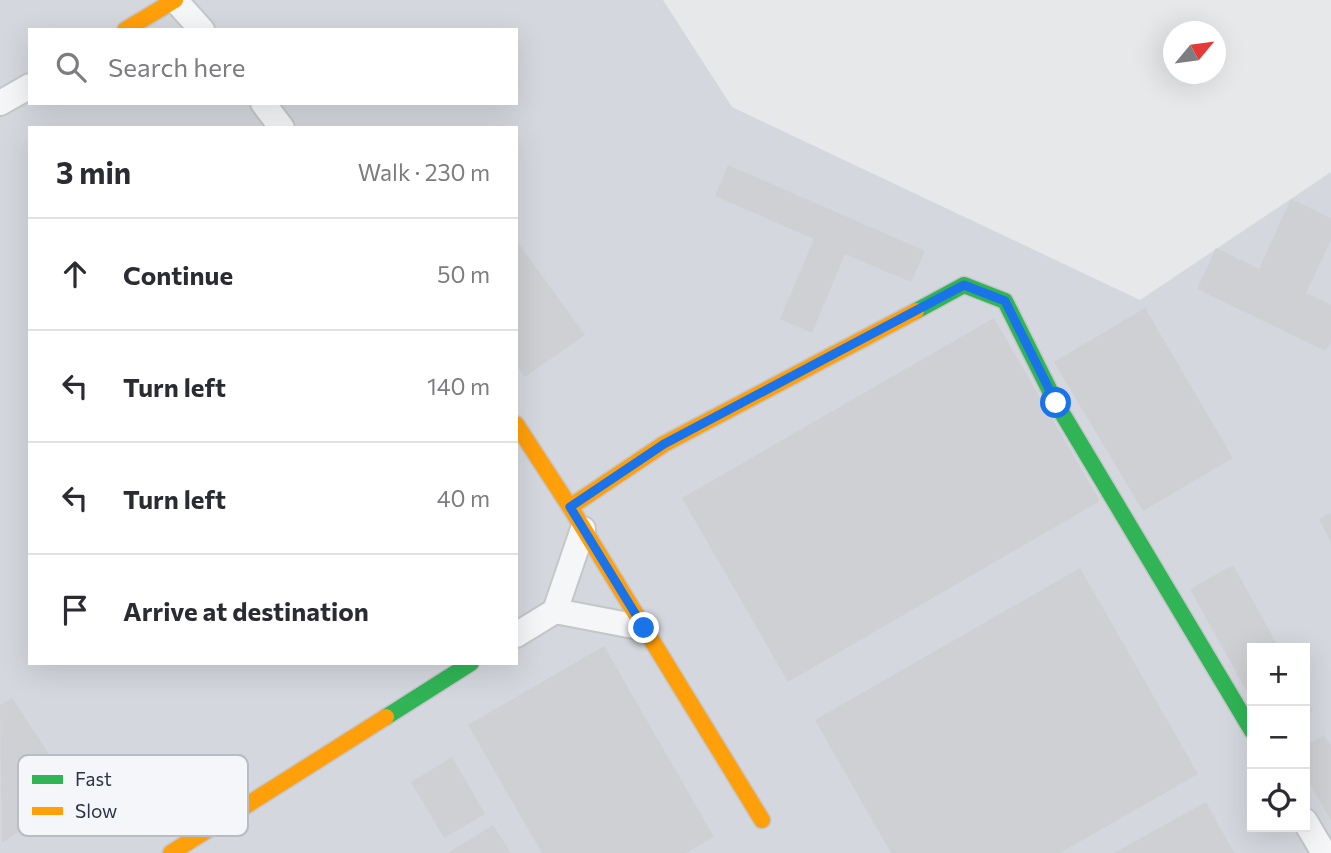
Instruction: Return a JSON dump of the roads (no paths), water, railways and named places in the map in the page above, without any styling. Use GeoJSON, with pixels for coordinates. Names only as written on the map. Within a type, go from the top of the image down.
{"type":"FeatureCollection","features":[{"type":"Feature","properties":{"kind":"street"},"geometry":{"type":"LineString","coordinates":[[128,28],[175,0],[200,28]]}},
{"type":"Feature","properties":{"kind":"street"},"geometry":{"type":"LineString","coordinates":[[0,103],[28,87]]}},
{"type":"Feature","properties":{"kind":"street"},"geometry":{"type":"LineString","coordinates":[[265,105],[280,126]]}},
{"type":"Feature","properties":{"kind":"street"},"geometry":{"type":"LineString","coordinates":[[570,507],[664,444],[964,285],[1005,301],[1056,403],[1247,723]]}},
{"type":"Feature","properties":{"kind":"street"},"geometry":{"type":"LineString","coordinates":[[518,427],[762,820]]}},
{"type":"Feature","properties":{"kind":"street"},"geometry":{"type":"LineString","coordinates":[[518,634],[555,611],[583,529]]}},
{"type":"Feature","properties":{"kind":"street"},"geometry":{"type":"LineString","coordinates":[[555,611],[644,628]]}},
{"type":"Feature","properties":{"kind":"street"},"geometry":{"type":"LineString","coordinates":[[248,804],[468,665]]}},
{"type":"Feature","properties":{"kind":"street"},"geometry":{"type":"LineString","coordinates":[[1310,829],[1324,853]]}},
{"type":"Feature","properties":{"kind":"street"},"geometry":{"type":"LineString","coordinates":[[171,853],[198,836]]}}]}
